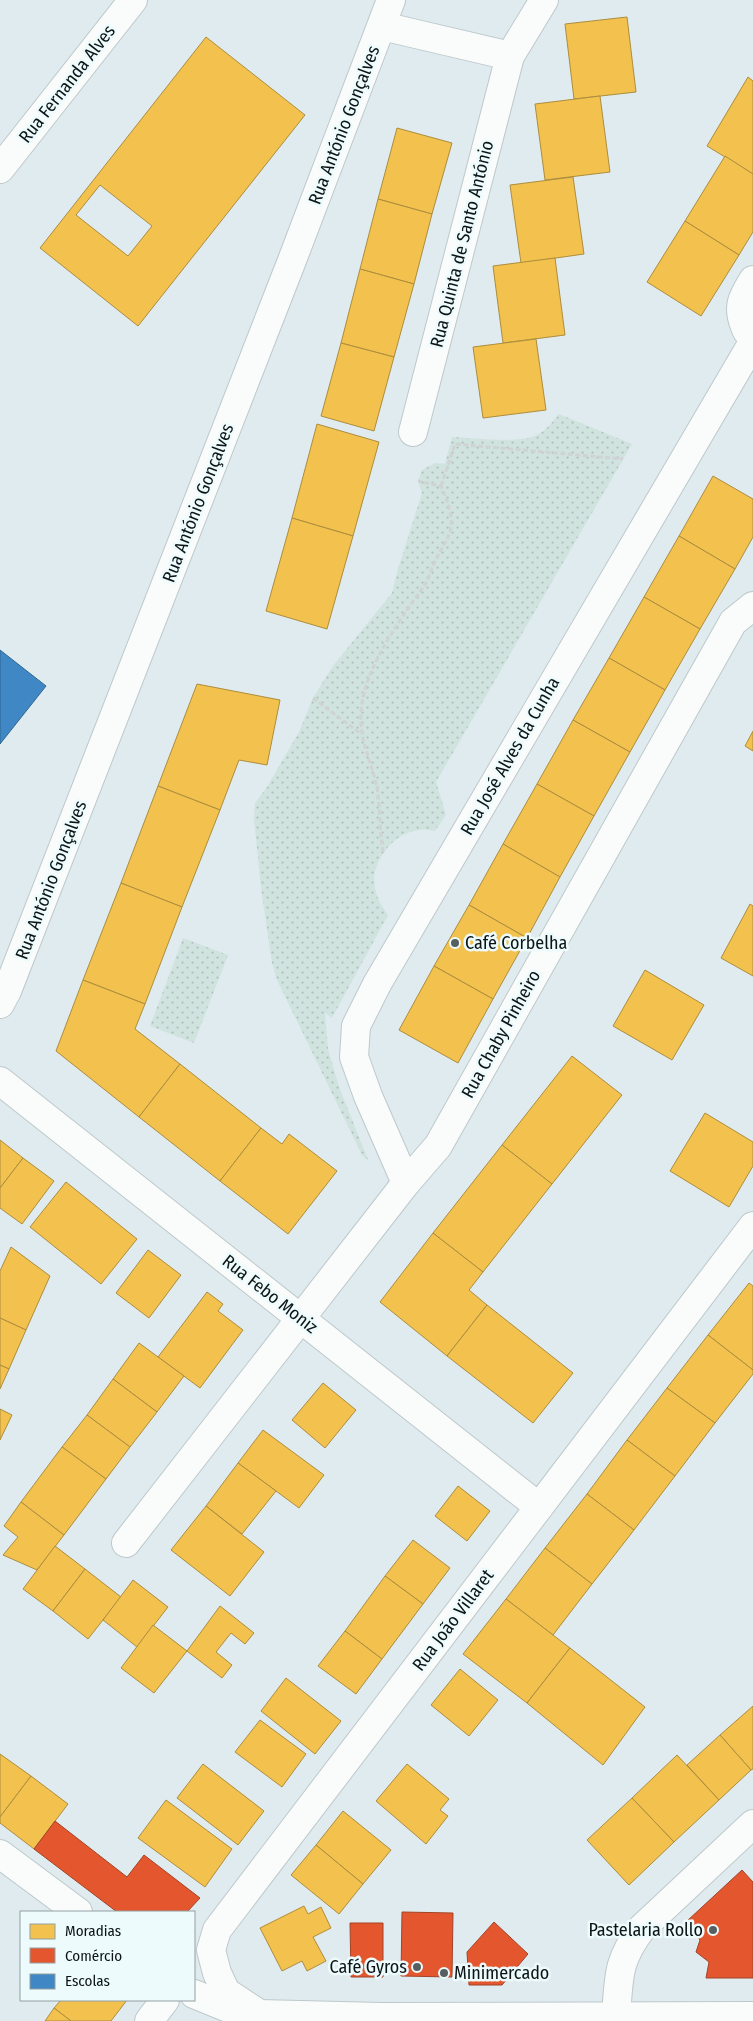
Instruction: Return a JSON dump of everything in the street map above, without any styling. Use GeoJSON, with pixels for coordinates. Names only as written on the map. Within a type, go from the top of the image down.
{"type":"FeatureCollection","features":[{"type":"Feature","properties":{"kind":"street","name":"Rua Fernanda Alves"},"geometry":{"type":"LineString","coordinates":[[0,169],[133,0]]}},
{"type":"Feature","properties":{"kind":"street","name":"Rua António Gonçalves"},"geometry":{"type":"LineString","coordinates":[[0,1004],[11,982],[106,740],[391,0]]}},
{"type":"Feature","properties":{"kind":"street","name":"Rua Quinta de Santo António"},"geometry":{"type":"LineString","coordinates":[[413,432],[510,56],[544,0]]}},
{"type":"Feature","properties":{"kind":"street"},"geometry":{"type":"LineString","coordinates":[[382,26],[510,56]]}},
{"type":"Feature","properties":{"kind":"street"},"geometry":{"type":"LineString","coordinates":[[753,280],[742,298],[740,312],[747,332],[753,336]]}},
{"type":"Feature","properties":{"kind":"street","name":"Rua José Alves da Cunha"},"geometry":{"type":"LineString","coordinates":[[406,1183],[368,1096],[354,1057],[356,1026],[377,984],[753,342]]}},
{"type":"Feature","properties":{"kind":"street","name":"Rua Chaby Pinheiro"},"geometry":{"type":"LineString","coordinates":[[126,1543],[406,1183],[438,1146],[733,622],[753,606]]}},
{"type":"Feature","properties":{"kind":"street","name":"Rua Febo Moniz"},"geometry":{"type":"LineString","coordinates":[[0,1081],[539,1507]]}},
{"type":"Feature","properties":{"kind":"street","name":"Rua João Villaret"},"geometry":{"type":"LineString","coordinates":[[259,2014],[226,1992],[217,1973],[211,1950],[217,1930],[753,1226]]}},
{"type":"Feature","properties":{"kind":"street"},"geometry":{"type":"LineString","coordinates":[[616,2016],[620,1967],[628,1946],[642,1928],[753,1824]]}},
{"type":"Feature","properties":{"kind":"street"},"geometry":{"type":"LineString","coordinates":[[0,1854],[77,1911]]}},
{"type":"Feature","properties":{"kind":"street"},"geometry":{"type":"LineString","coordinates":[[195,1994],[233,2010],[259,2014],[381,2017],[753,2016]]}},
{"type":"Feature","properties":{"kind":"street"},"geometry":{"type":"LineString","coordinates":[[149,2021],[164,2001]]}},
{"type":"Feature","properties":{"kind":"path"},"geometry":{"type":"LineString","coordinates":[[383,852],[375,783],[361,733],[361,712],[365,690],[376,664],[388,640],[428,580],[431,569],[452,529],[452,516],[441,486],[454,444],[623,460]]}},
{"type":"Feature","properties":{"kind":"path"},"geometry":{"type":"LineString","coordinates":[[418,480],[441,486]]}},
{"type":"Feature","properties":{"kind":"path"},"geometry":{"type":"LineString","coordinates":[[313,698],[361,733]]}},
{"type":"Feature","properties":{"kind":"shaded area"},"geometry":{"type":"Polygon","coordinates":[[[559,414],[632,444],[436,782],[446,815],[435,831],[416,831],[398,838],[379,860],[374,878],[375,887],[377,896],[388,915],[332,1018],[325,1013],[328,1049],[339,1087],[369,1162],[362,1155],[277,980],[272,963],[261,888],[254,819],[255,803],[267,787],[299,732],[313,698],[333,666],[392,593],[422,493],[418,481],[422,470],[435,463],[445,464],[452,437],[496,440],[529,438],[543,431],[559,414]]]}},
{"type":"Feature","properties":{"kind":"shaded area"},"geometry":{"type":"Polygon","coordinates":[[[183,938],[228,955],[194,1043],[150,1026],[183,938]]]}},
{"type":"Feature","properties":{"kind":"building: Moradias"},"geometry":{"type":"Polygon","coordinates":[[[627,17],[636,92],[574,99],[565,24],[627,17]]]}},
{"type":"Feature","properties":{"kind":"building: Moradias"},"geometry":{"type":"Polygon","coordinates":[[[206,37],[305,115],[138,326],[40,248],[206,37]],[[100,185],[76,215],[128,256],[152,226],[100,185]]]}},
{"type":"Feature","properties":{"kind":"building: Moradias"},"geometry":{"type":"Polygon","coordinates":[[[748,77],[753,81],[753,174],[707,146],[748,77]]]}},
{"type":"Feature","properties":{"kind":"building: Moradias"},"geometry":{"type":"Polygon","coordinates":[[[600,96],[610,172],[545,180],[535,104],[600,96]]]}},
{"type":"Feature","properties":{"kind":"building: Moradias"},"geometry":{"type":"Polygon","coordinates":[[[397,128],[452,143],[432,214],[378,199],[397,128]]]}},
{"type":"Feature","properties":{"kind":"building: Moradias"},"geometry":{"type":"Polygon","coordinates":[[[725,156],[753,174],[753,232],[739,255],[685,221],[725,156]]]}},
{"type":"Feature","properties":{"kind":"building: Moradias"},"geometry":{"type":"Polygon","coordinates":[[[573,177],[584,254],[521,263],[510,185],[573,177]]]}},
{"type":"Feature","properties":{"kind":"building: Moradias"},"geometry":{"type":"Polygon","coordinates":[[[378,199],[432,214],[414,284],[360,269],[378,199]]]}},
{"type":"Feature","properties":{"kind":"building: Moradias"},"geometry":{"type":"Polygon","coordinates":[[[685,221],[739,255],[701,316],[647,282],[685,221]]]}},
{"type":"Feature","properties":{"kind":"building: Moradias"},"geometry":{"type":"Polygon","coordinates":[[[555,258],[565,335],[503,343],[493,266],[555,258]]]}},
{"type":"Feature","properties":{"kind":"building: Moradias"},"geometry":{"type":"Polygon","coordinates":[[[360,269],[414,284],[394,357],[341,343],[360,269]]]}},
{"type":"Feature","properties":{"kind":"building: Moradias"},"geometry":{"type":"Polygon","coordinates":[[[536,339],[546,410],[483,418],[473,347],[536,339]]]}},
{"type":"Feature","properties":{"kind":"building: Moradias"},"geometry":{"type":"Polygon","coordinates":[[[341,343],[394,357],[374,431],[321,416],[341,343]]]}},
{"type":"Feature","properties":{"kind":"building: Moradias"},"geometry":{"type":"Polygon","coordinates":[[[317,424],[379,442],[353,536],[292,518],[317,424]]]}},
{"type":"Feature","properties":{"kind":"building: Moradias"},"geometry":{"type":"Polygon","coordinates":[[[713,476],[753,499],[753,537],[735,569],[679,536],[713,476]]]}},
{"type":"Feature","properties":{"kind":"building: Moradias"},"geometry":{"type":"Polygon","coordinates":[[[292,518],[353,536],[327,629],[266,611],[292,518]]]}},
{"type":"Feature","properties":{"kind":"building: Moradias"},"geometry":{"type":"Polygon","coordinates":[[[679,536],[735,569],[700,629],[644,597],[679,536]]]}},
{"type":"Feature","properties":{"kind":"building: Moradias"},"geometry":{"type":"Polygon","coordinates":[[[644,597],[700,629],[665,690],[609,658],[644,597]]]}},
{"type":"Feature","properties":{"kind":"building: Moradias"},"geometry":{"type":"Polygon","coordinates":[[[609,658],[665,690],[630,752],[573,720],[609,658]]]}},
{"type":"Feature","properties":{"kind":"building: Moradias"},"geometry":{"type":"Polygon","coordinates":[[[197,684],[280,700],[267,765],[239,760],[220,810],[158,786],[197,684]]]}},
{"type":"Feature","properties":{"kind":"building: Moradias"},"geometry":{"type":"Polygon","coordinates":[[[573,720],[630,752],[594,816],[537,784],[573,720]]]}},
{"type":"Feature","properties":{"kind":"building: Moradias"},"geometry":{"type":"Polygon","coordinates":[[[753,731],[753,751],[745,746],[753,731]]]}},
{"type":"Feature","properties":{"kind":"building: Moradias"},"geometry":{"type":"Polygon","coordinates":[[[537,784],[594,816],[560,877],[503,844],[537,784]]]}},
{"type":"Feature","properties":{"kind":"building: Moradias"},"geometry":{"type":"Polygon","coordinates":[[[158,786],[220,810],[182,907],[121,883],[158,786]]]}},
{"type":"Feature","properties":{"kind":"building: Moradias"},"geometry":{"type":"Polygon","coordinates":[[[503,844],[560,877],[527,938],[469,905],[503,844]]]}},
{"type":"Feature","properties":{"kind":"building: Moradias"},"geometry":{"type":"Polygon","coordinates":[[[121,883],[182,907],[145,1004],[83,980],[121,883]]]}},
{"type":"Feature","properties":{"kind":"building: Moradias"},"geometry":{"type":"Polygon","coordinates":[[[750,904],[753,906],[753,976],[721,958],[750,904]]]}},
{"type":"Feature","properties":{"kind":"building: Moradias"},"geometry":{"type":"Polygon","coordinates":[[[469,905],[527,938],[493,999],[434,966],[469,905]]]}},
{"type":"Feature","properties":{"kind":"building: Moradias"},"geometry":{"type":"Polygon","coordinates":[[[434,966],[493,999],[458,1063],[399,1030],[434,966]]]}},
{"type":"Feature","properties":{"kind":"building: Moradias"},"geometry":{"type":"Polygon","coordinates":[[[645,970],[704,1005],[672,1060],[613,1026],[645,970]]]}},
{"type":"Feature","properties":{"kind":"building: Moradias"},"geometry":{"type":"Polygon","coordinates":[[[83,980],[145,1004],[135,1029],[180,1064],[139,1117],[56,1051],[83,980]]]}},
{"type":"Feature","properties":{"kind":"building: Moradias"},"geometry":{"type":"Polygon","coordinates":[[[572,1056],[622,1095],[552,1184],[502,1145],[572,1056]]]}},
{"type":"Feature","properties":{"kind":"building: Moradias"},"geometry":{"type":"Polygon","coordinates":[[[180,1064],[261,1128],[220,1181],[139,1117],[180,1064]]]}},
{"type":"Feature","properties":{"kind":"building: Moradias"},"geometry":{"type":"Polygon","coordinates":[[[705,1113],[753,1142],[753,1166],[729,1207],[670,1171],[705,1113]]]}},
{"type":"Feature","properties":{"kind":"building: Moradias"},"geometry":{"type":"Polygon","coordinates":[[[261,1128],[282,1144],[289,1134],[337,1171],[288,1234],[220,1181],[261,1128]]]}},
{"type":"Feature","properties":{"kind":"building: Moradias"},"geometry":{"type":"Polygon","coordinates":[[[0,1140],[23,1158],[0,1188],[0,1140]]]}},
{"type":"Feature","properties":{"kind":"building: Moradias"},"geometry":{"type":"Polygon","coordinates":[[[502,1145],[552,1184],[483,1272],[433,1233],[502,1145]]]}},
{"type":"Feature","properties":{"kind":"building: Moradias"},"geometry":{"type":"Polygon","coordinates":[[[23,1158],[54,1181],[22,1224],[0,1208],[0,1188],[23,1158]]]}},
{"type":"Feature","properties":{"kind":"building: Moradias"},"geometry":{"type":"Polygon","coordinates":[[[66,1182],[137,1239],[101,1284],[30,1227],[66,1182]]]}},
{"type":"Feature","properties":{"kind":"building: Moradias"},"geometry":{"type":"Polygon","coordinates":[[[433,1233],[483,1272],[469,1290],[487,1305],[447,1356],[380,1302],[433,1233]]]}},
{"type":"Feature","properties":{"kind":"building: Moradias"},"geometry":{"type":"Polygon","coordinates":[[[11,1247],[50,1276],[26,1330],[0,1318],[0,1271],[11,1247]]]}},
{"type":"Feature","properties":{"kind":"building: Moradias"},"geometry":{"type":"Polygon","coordinates":[[[148,1250],[181,1275],[149,1318],[116,1293],[148,1250]]]}},
{"type":"Feature","properties":{"kind":"building: Moradias"},"geometry":{"type":"Polygon","coordinates":[[[749,1283],[753,1286],[753,1370],[708,1335],[749,1283]]]}},
{"type":"Feature","properties":{"kind":"building: Moradias"},"geometry":{"type":"Polygon","coordinates":[[[207,1292],[223,1304],[218,1311],[243,1330],[200,1388],[158,1357],[207,1292]]]}},
{"type":"Feature","properties":{"kind":"building: Moradias"},"geometry":{"type":"Polygon","coordinates":[[[487,1305],[573,1373],[533,1423],[447,1356],[487,1305]]]}},
{"type":"Feature","properties":{"kind":"building: Moradias"},"geometry":{"type":"Polygon","coordinates":[[[0,1318],[26,1330],[9,1369],[0,1365],[0,1318]]]}},
{"type":"Feature","properties":{"kind":"building: Moradias"},"geometry":{"type":"Polygon","coordinates":[[[708,1335],[753,1370],[753,1374],[715,1423],[667,1388],[708,1335]]]}},
{"type":"Feature","properties":{"kind":"building: Moradias"},"geometry":{"type":"Polygon","coordinates":[[[139,1343],[184,1376],[157,1412],[113,1379],[139,1343]]]}},
{"type":"Feature","properties":{"kind":"building: Moradias"},"geometry":{"type":"Polygon","coordinates":[[[0,1365],[9,1369],[0,1389],[0,1365]]]}},
{"type":"Feature","properties":{"kind":"building: Moradias"},"geometry":{"type":"Polygon","coordinates":[[[113,1379],[157,1412],[130,1447],[87,1415],[113,1379]]]}},
{"type":"Feature","properties":{"kind":"building: Moradias"},"geometry":{"type":"Polygon","coordinates":[[[323,1383],[356,1410],[325,1448],[292,1420],[323,1383]]]}},
{"type":"Feature","properties":{"kind":"building: Moradias"},"geometry":{"type":"Polygon","coordinates":[[[667,1388],[715,1423],[675,1476],[627,1440],[667,1388]]]}},
{"type":"Feature","properties":{"kind":"building: Moradias"},"geometry":{"type":"Polygon","coordinates":[[[0,1409],[12,1415],[0,1440],[0,1409]]]}},
{"type":"Feature","properties":{"kind":"building: Moradias"},"geometry":{"type":"Polygon","coordinates":[[[87,1415],[130,1447],[106,1479],[62,1447],[87,1415]]]}},
{"type":"Feature","properties":{"kind":"building: Moradias"},"geometry":{"type":"Polygon","coordinates":[[[263,1430],[324,1475],[299,1508],[238,1463],[263,1430]]]}},
{"type":"Feature","properties":{"kind":"building: Moradias"},"geometry":{"type":"Polygon","coordinates":[[[627,1440],[675,1476],[634,1530],[587,1494],[627,1440]]]}},
{"type":"Feature","properties":{"kind":"building: Moradias"},"geometry":{"type":"Polygon","coordinates":[[[62,1447],[106,1479],[64,1535],[21,1502],[62,1447]]]}},
{"type":"Feature","properties":{"kind":"building: Moradias"},"geometry":{"type":"Polygon","coordinates":[[[238,1463],[276,1491],[242,1534],[206,1506],[238,1463]]]}},
{"type":"Feature","properties":{"kind":"building: Moradias"},"geometry":{"type":"Polygon","coordinates":[[[458,1486],[490,1511],[467,1541],[435,1516],[458,1486]]]}},
{"type":"Feature","properties":{"kind":"building: Moradias"},"geometry":{"type":"Polygon","coordinates":[[[587,1494],[634,1530],[592,1584],[545,1548],[587,1494]]]}},
{"type":"Feature","properties":{"kind":"building: Moradias"},"geometry":{"type":"Polygon","coordinates":[[[21,1502],[64,1535],[37,1570],[3,1555],[18,1537],[4,1526],[21,1502]]]}},
{"type":"Feature","properties":{"kind":"building: Moradias"},"geometry":{"type":"Polygon","coordinates":[[[206,1506],[264,1552],[230,1596],[171,1550],[206,1506]]]}},
{"type":"Feature","properties":{"kind":"building: Moradias"},"geometry":{"type":"Polygon","coordinates":[[[413,1540],[450,1568],[423,1604],[385,1576],[413,1540]]]}},
{"type":"Feature","properties":{"kind":"building: Moradias"},"geometry":{"type":"Polygon","coordinates":[[[55,1546],[85,1569],[53,1611],[23,1589],[55,1546]]]}},
{"type":"Feature","properties":{"kind":"building: Moradias"},"geometry":{"type":"Polygon","coordinates":[[[545,1548],[592,1584],[553,1635],[506,1599],[545,1548]]]}},
{"type":"Feature","properties":{"kind":"building: Moradias"},"geometry":{"type":"Polygon","coordinates":[[[85,1569],[121,1597],[88,1639],[53,1611],[85,1569]]]}},
{"type":"Feature","properties":{"kind":"building: Moradias"},"geometry":{"type":"Polygon","coordinates":[[[385,1576],[423,1604],[382,1659],[345,1631],[385,1576]]]}},
{"type":"Feature","properties":{"kind":"building: Moradias"},"geometry":{"type":"Polygon","coordinates":[[[133,1580],[168,1607],[137,1647],[103,1620],[133,1580]]]}},
{"type":"Feature","properties":{"kind":"building: Moradias"},"geometry":{"type":"Polygon","coordinates":[[[506,1599],[570,1648],[527,1703],[463,1654],[506,1599]]]}},
{"type":"Feature","properties":{"kind":"building: Moradias"},"geometry":{"type":"Polygon","coordinates":[[[220,1606],[254,1633],[245,1644],[231,1633],[216,1652],[232,1665],[222,1678],[187,1651],[220,1606]]]}},
{"type":"Feature","properties":{"kind":"building: Moradias"},"geometry":{"type":"Polygon","coordinates":[[[153,1625],[187,1651],[154,1693],[121,1668],[153,1625]]]}},
{"type":"Feature","properties":{"kind":"building: Moradias"},"geometry":{"type":"Polygon","coordinates":[[[345,1631],[382,1659],[356,1694],[318,1666],[345,1631]]]}},
{"type":"Feature","properties":{"kind":"building: Moradias"},"geometry":{"type":"Polygon","coordinates":[[[570,1648],[645,1707],[603,1765],[527,1703],[570,1648]]]}},
{"type":"Feature","properties":{"kind":"building: Moradias"},"geometry":{"type":"Polygon","coordinates":[[[460,1669],[498,1700],[469,1736],[431,1705],[460,1669]]]}},
{"type":"Feature","properties":{"kind":"building: Moradias"},"geometry":{"type":"Polygon","coordinates":[[[286,1678],[341,1721],[315,1754],[261,1711],[286,1678]]]}},
{"type":"Feature","properties":{"kind":"building: Moradias"},"geometry":{"type":"Polygon","coordinates":[[[753,1706],[753,1769],[751,1770],[720,1735],[753,1706]]]}},
{"type":"Feature","properties":{"kind":"building: Moradias"},"geometry":{"type":"Polygon","coordinates":[[[260,1720],[306,1754],[282,1787],[235,1752],[260,1720]]]}},
{"type":"Feature","properties":{"kind":"building: Moradias"},"geometry":{"type":"Polygon","coordinates":[[[720,1735],[751,1770],[719,1800],[687,1765],[720,1735]]]}},
{"type":"Feature","properties":{"kind":"building: Moradias"},"geometry":{"type":"Polygon","coordinates":[[[0,1754],[31,1776],[0,1817],[0,1754]]]}},
{"type":"Feature","properties":{"kind":"building: Moradias"},"geometry":{"type":"Polygon","coordinates":[[[677,1755],[719,1800],[674,1842],[632,1798],[677,1755]]]}},
{"type":"Feature","properties":{"kind":"building: Moradias"},"geometry":{"type":"Polygon","coordinates":[[[203,1764],[264,1811],[238,1845],[177,1798],[203,1764]]]}},
{"type":"Feature","properties":{"kind":"building: Moradias"},"geometry":{"type":"Polygon","coordinates":[[[407,1764],[449,1799],[440,1810],[448,1816],[426,1844],[376,1801],[407,1764]]]}},
{"type":"Feature","properties":{"kind":"building: Moradias"},"geometry":{"type":"Polygon","coordinates":[[[31,1776],[68,1804],[34,1849],[0,1823],[0,1817],[31,1776]]]}},
{"type":"Feature","properties":{"kind":"building: Moradias"},"geometry":{"type":"Polygon","coordinates":[[[632,1798],[674,1842],[629,1885],[587,1840],[632,1798]]]}},
{"type":"Feature","properties":{"kind":"building: Moradias"},"geometry":{"type":"Polygon","coordinates":[[[166,1800],[232,1849],[205,1887],[138,1838],[166,1800]]]}},
{"type":"Feature","properties":{"kind":"building: Moradias"},"geometry":{"type":"Polygon","coordinates":[[[343,1811],[391,1850],[363,1884],[316,1845],[343,1811]]]}},
{"type":"Feature","properties":{"kind":"building: Moradias"},"geometry":{"type":"Polygon","coordinates":[[[316,1845],[363,1884],[339,1914],[291,1875],[316,1845]]]}},
{"type":"Feature","properties":{"kind":"building: Moradias"},"geometry":{"type":"Polygon","coordinates":[[[304,1906],[308,1914],[321,1907],[331,1928],[313,1937],[326,1961],[307,1971],[302,1961],[282,1971],[260,1928],[304,1906]]]}},
{"type":"Feature","properties":{"kind":"building: Moradias"},"geometry":{"type":"Polygon","coordinates":[[[60,2001],[126,2001],[111,2021],[71,2021],[54,2008],[60,2001]]]}},
{"type":"Feature","properties":{"kind":"building: Moradias"},"geometry":{"type":"Polygon","coordinates":[[[54,2008],[71,2021],[45,2021],[54,2008]]]}},
{"type":"Feature","properties":{"kind":"building: Comércio"},"geometry":{"type":"Polygon","coordinates":[[[55,1821],[127,1877],[144,1855],[200,1898],[188,1911],[116,1911],[34,1849],[55,1821]]]}},
{"type":"Feature","properties":{"kind":"building: Comércio"},"geometry":{"type":"Polygon","coordinates":[[[742,1870],[753,1882],[753,1978],[706,1978],[709,1962],[696,1952],[700,1940],[687,1921],[742,1870]]]}},
{"type":"Feature","properties":{"kind":"building: Comércio"},"geometry":{"type":"Polygon","coordinates":[[[402,1912],[453,1913],[452,1977],[401,1976],[402,1912]]]}},
{"type":"Feature","properties":{"kind":"building: Comércio"},"geometry":{"type":"Polygon","coordinates":[[[494,1922],[528,1954],[502,1985],[469,1985],[467,1952],[494,1922]]]}},
{"type":"Feature","properties":{"kind":"building: Comércio"},"geometry":{"type":"Polygon","coordinates":[[[350,1923],[383,1923],[383,1977],[351,1977],[350,1923]]]}},
{"type":"Feature","properties":{"kind":"building: Escolas"},"geometry":{"type":"Polygon","coordinates":[[[0,650],[46,686],[0,744],[0,650]]]}},
{"type":"Feature","properties":{"kind":"place","name":"Café Corbelha"},"geometry":{"type":"Point","coordinates":[455,943]}},
{"type":"Feature","properties":{"kind":"place","name":"Pastelaria Rollo"},"geometry":{"type":"Point","coordinates":[713,1930]}},
{"type":"Feature","properties":{"kind":"place","name":"Café Gyros"},"geometry":{"type":"Point","coordinates":[417,1967]}},
{"type":"Feature","properties":{"kind":"place","name":"Minimercado"},"geometry":{"type":"Point","coordinates":[444,1973]}}]}
